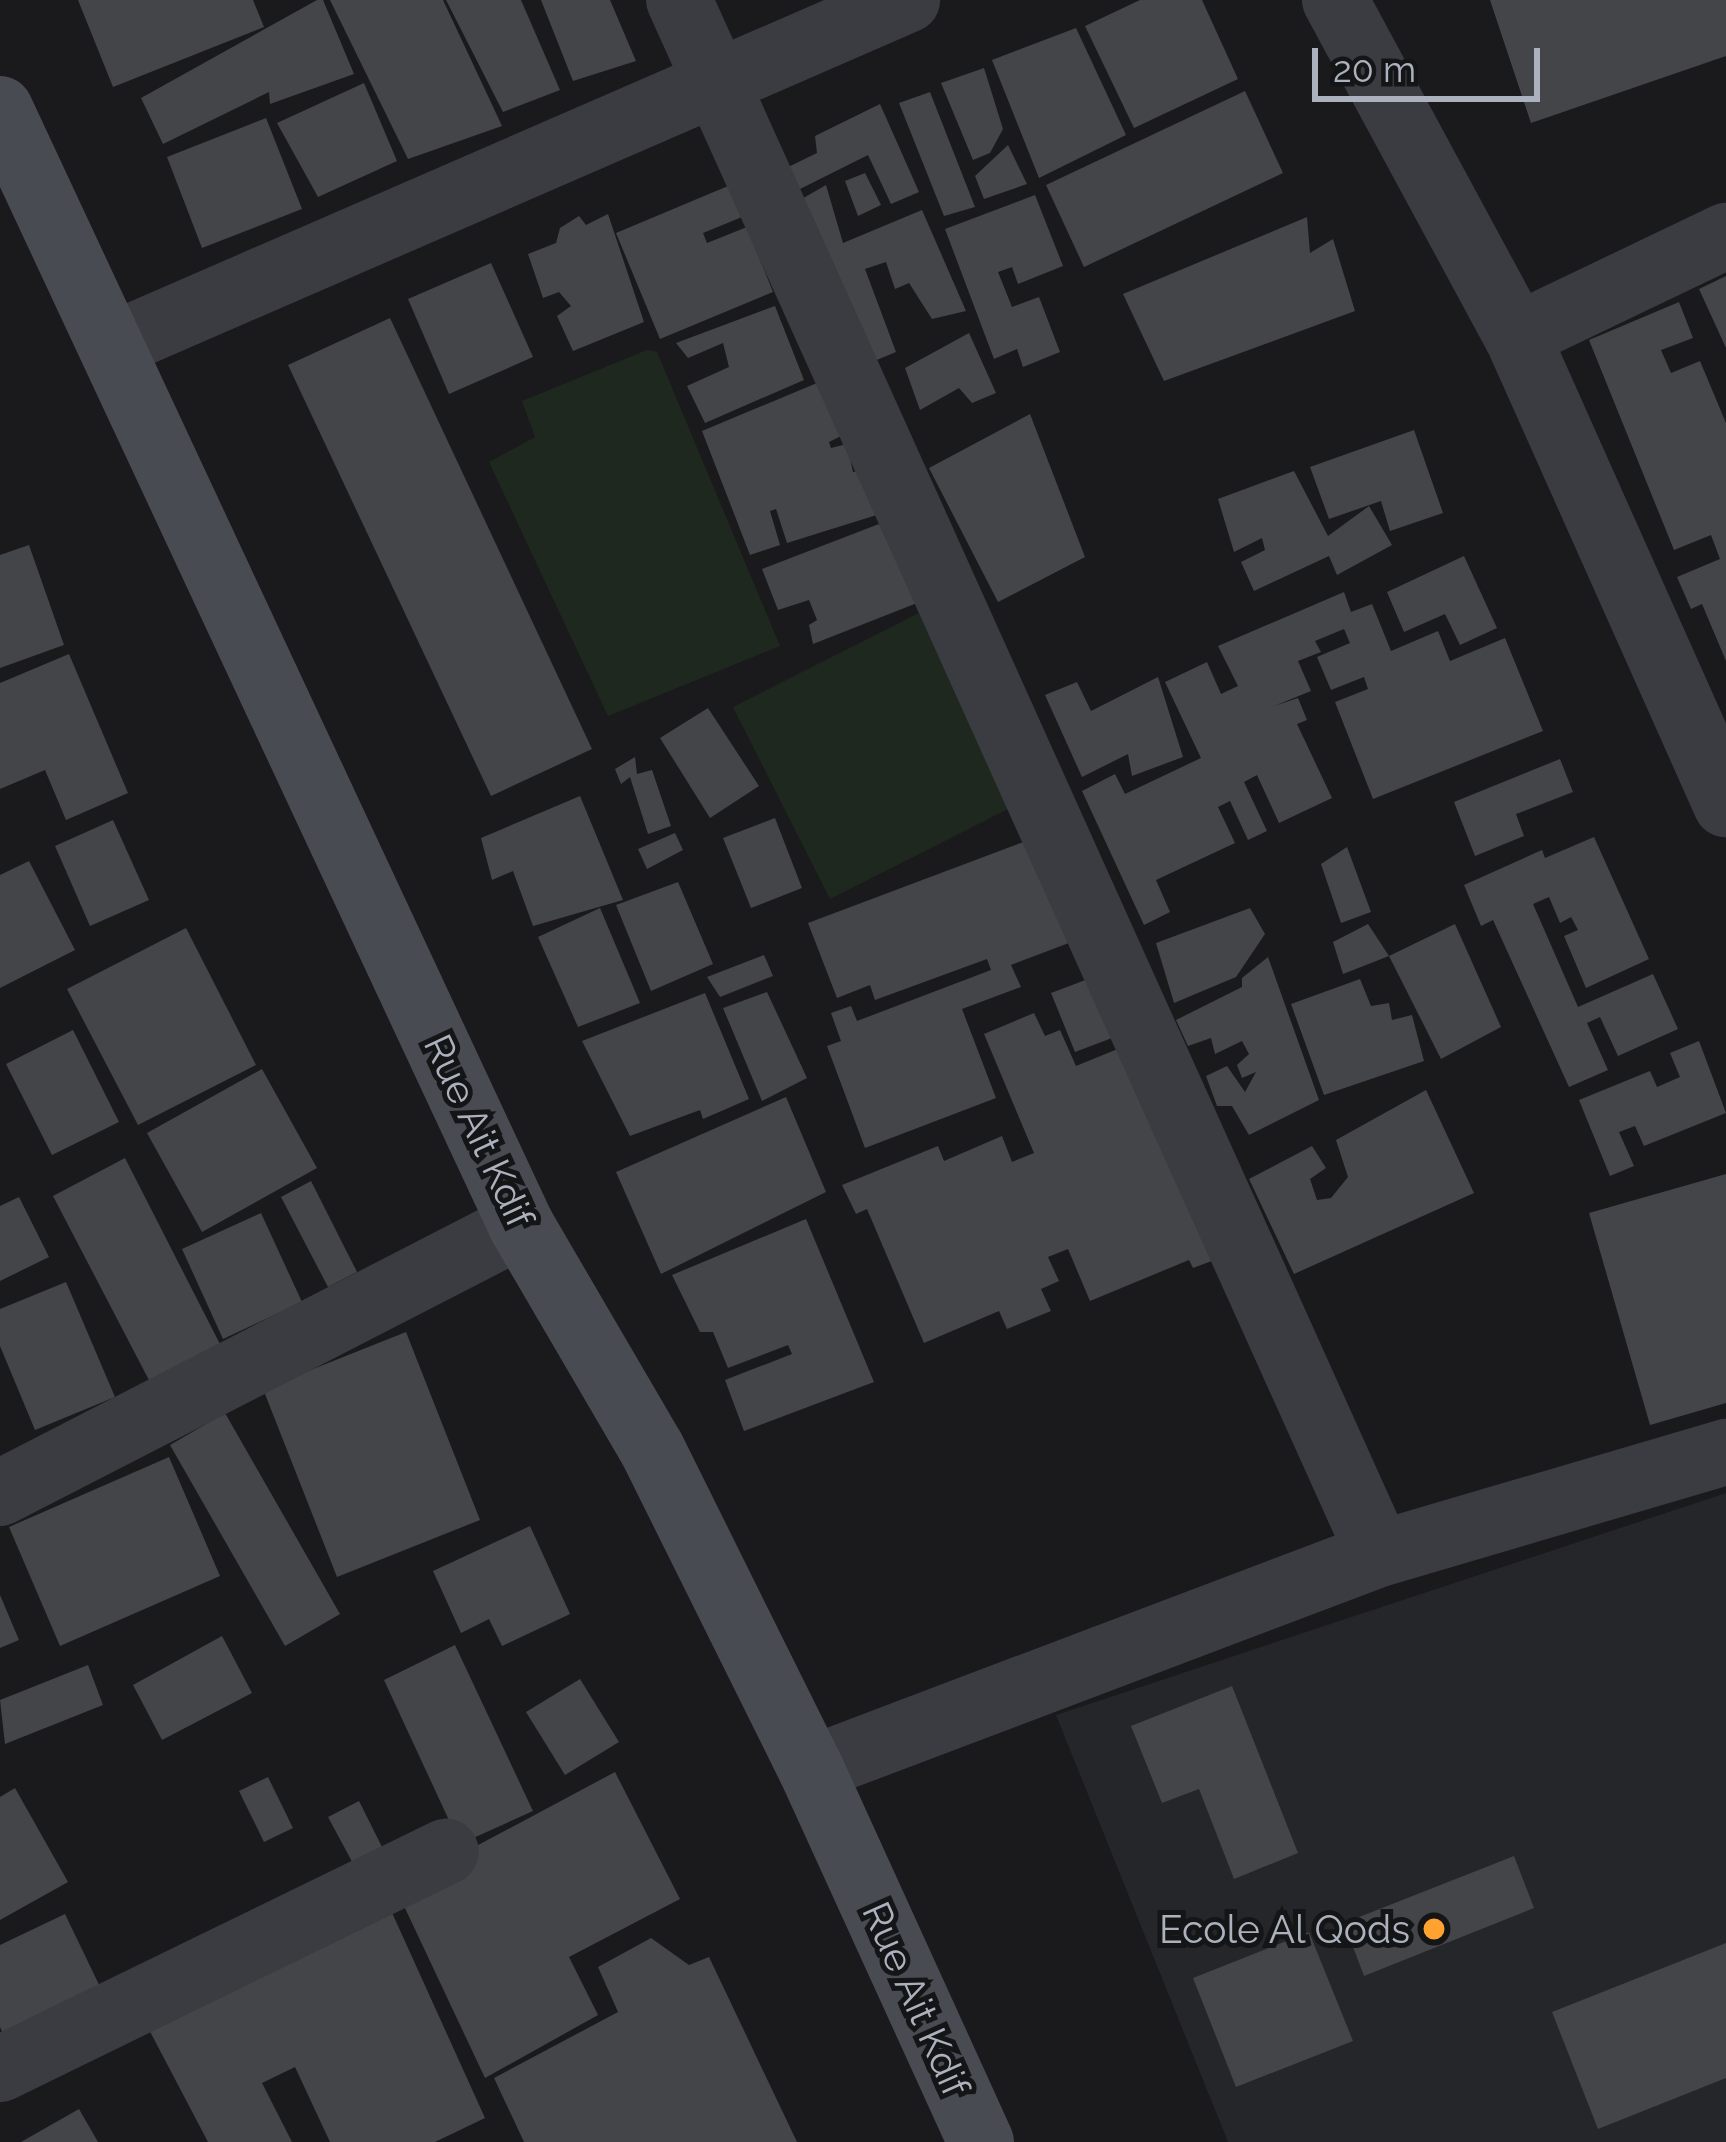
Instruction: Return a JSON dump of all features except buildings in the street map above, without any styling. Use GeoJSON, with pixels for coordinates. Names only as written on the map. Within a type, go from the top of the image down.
{"type":"FeatureCollection","features":[{"type":"Feature","properties":{"kind":"street"},"geometry":{"type":"LineString","coordinates":[[679,0],[1378,1554]]}},
{"type":"Feature","properties":{"kind":"street"},"geometry":{"type":"LineString","coordinates":[[113,345],[721,85],[907,0]]}},
{"type":"Feature","properties":{"kind":"street"},"geometry":{"type":"LineString","coordinates":[[1334,0],[1517,337],[1726,804]]}},
{"type":"Feature","properties":{"kind":"street","name":"Rue Ait Kdif"},"geometry":{"type":"LineString","coordinates":[[0,109],[521,1225],[652,1449],[812,1769],[980,2142]]}},
{"type":"Feature","properties":{"kind":"street"},"geometry":{"type":"LineString","coordinates":[[1517,337],[1726,236]]}},
{"type":"Feature","properties":{"kind":"street"},"geometry":{"type":"LineString","coordinates":[[0,1492],[521,1225]]}},
{"type":"Feature","properties":{"kind":"street"},"geometry":{"type":"LineString","coordinates":[[812,1769],[1378,1554],[1726,1452]]}},
{"type":"Feature","properties":{"kind":"street"},"geometry":{"type":"LineString","coordinates":[[0,2069],[446,1851]]}},
{"type":"Feature","properties":{"kind":"shaded area"},"geometry":{"type":"Polygon","coordinates":[[[647,350],[657,352],[780,646],[608,716],[489,462],[535,437],[522,401],[647,350]]]}},
{"type":"Feature","properties":{"kind":"shaded area"},"geometry":{"type":"Polygon","coordinates":[[[923,611],[1018,804],[830,899],[733,707],[923,611]]]}},
{"type":"Feature","properties":{"kind":"shaded area","name":"Ecole Al Qods"},"geometry":{"type":"Polygon","coordinates":[[[1726,1493],[1726,2142],[1228,2142],[1056,1715],[1726,1493]]]}},
{"type":"Feature","properties":{"kind":"place","name":"Ecole Al Qods"},"geometry":{"type":"Point","coordinates":[1434,1929]}}]}
